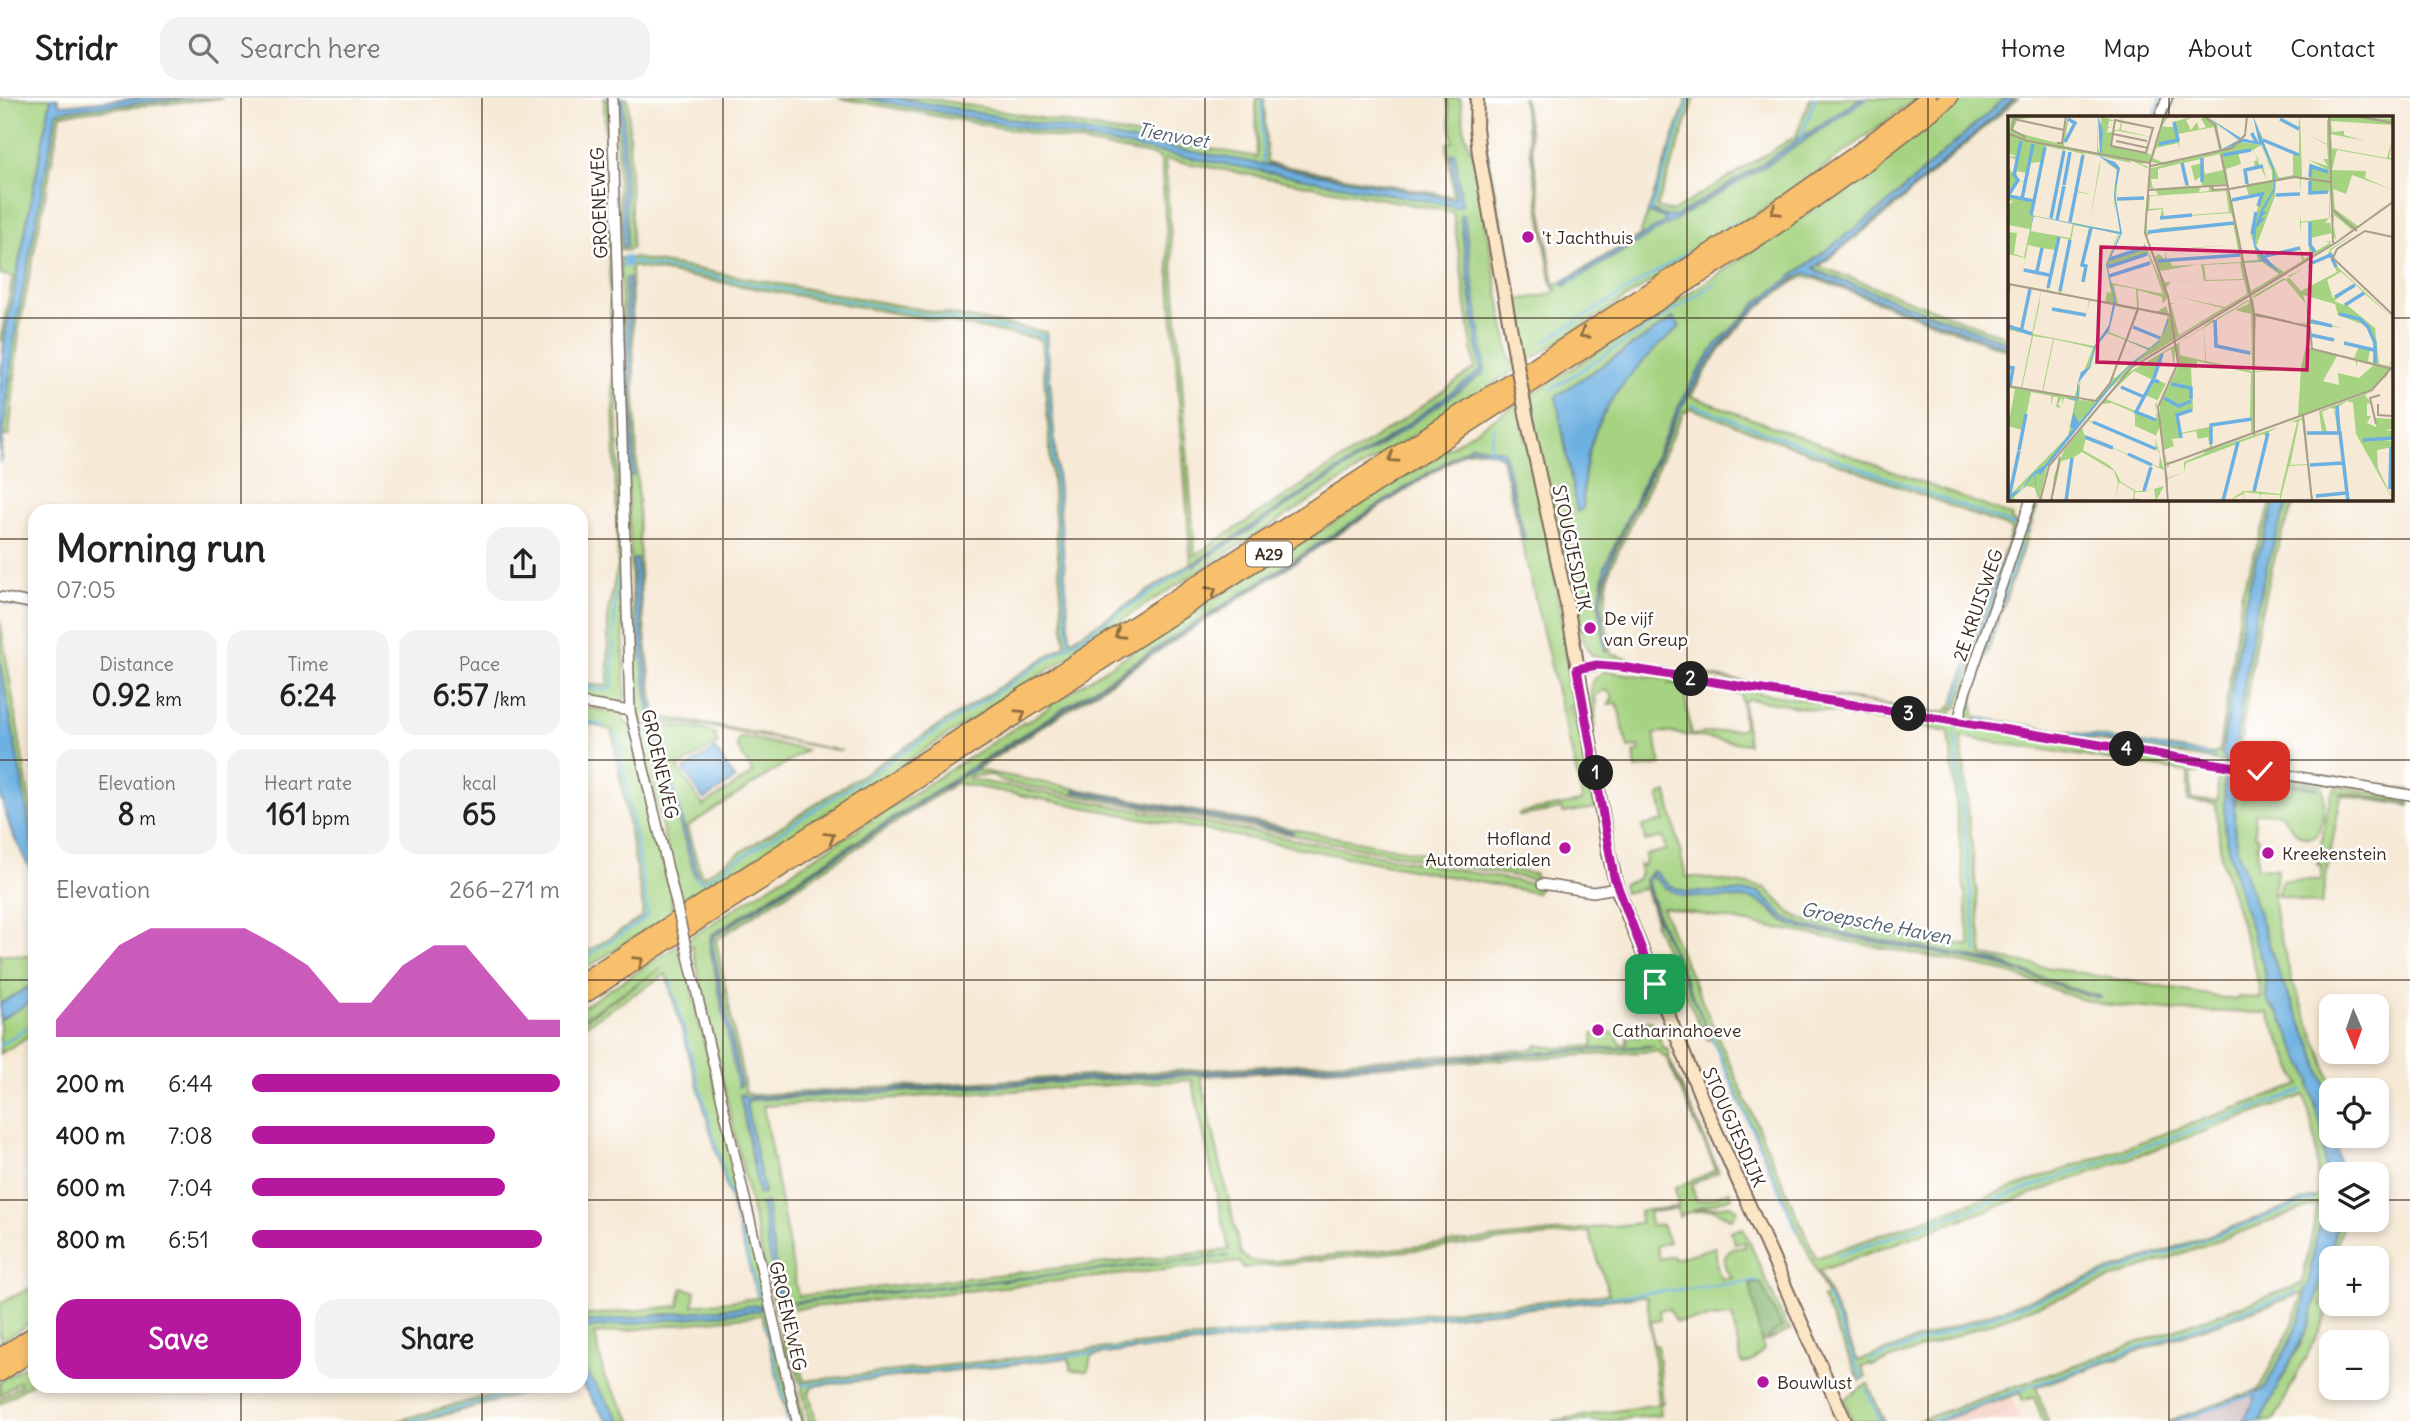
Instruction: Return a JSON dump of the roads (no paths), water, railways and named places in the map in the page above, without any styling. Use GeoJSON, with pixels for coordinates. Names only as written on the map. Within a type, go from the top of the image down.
{"type":"FeatureCollection","features":[{"type":"Feature","properties":{"kind":"highway","name":"A29"},"geometry":{"type":"LineString","coordinates":[[588,977],[1777,209],[1928,98]]}},
{"type":"Feature","properties":{"kind":"highway","name":"A29"},"geometry":{"type":"LineString","coordinates":[[588,993],[1767,232],[1865,163],[1949,98]]}},
{"type":"Feature","properties":{"kind":"highway"},"geometry":{"type":"LineString","coordinates":[[4,1353],[28,1338]]}},
{"type":"Feature","properties":{"kind":"highway"},"geometry":{"type":"LineString","coordinates":[[0,1373],[28,1355]]}},
{"type":"Feature","properties":{"kind":"street","name":"GROENEWEG"},"geometry":{"type":"LineString","coordinates":[[612,98],[630,711],[797,1421]]}},
{"type":"Feature","properties":{"kind":"street","name":"STOUGJESDIJK"},"geometry":{"type":"LineString","coordinates":[[1477,98],[1476,127],[1481,167],[1526,414],[1564,589],[1617,888],[1704,1104],[1845,1421]]}},
{"type":"Feature","properties":{"kind":"street"},"geometry":{"type":"LineString","coordinates":[[2160,116],[2167,98]]}},
{"type":"Feature","properties":{"kind":"street","name":"2E KRUISWEG"},"geometry":{"type":"LineString","coordinates":[[1958,722],[1964,695],[2031,500]]}},
{"type":"Feature","properties":{"kind":"street"},"geometry":{"type":"LineString","coordinates":[[0,597],[28,603]]}},
{"type":"Feature","properties":{"kind":"street"},"geometry":{"type":"LineString","coordinates":[[1577,669],[1597,665],[1622,667],[2410,795]]}},
{"type":"Feature","properties":{"kind":"street"},"geometry":{"type":"LineString","coordinates":[[588,704],[630,711]]}},
{"type":"Feature","properties":{"kind":"street"},"geometry":{"type":"LineString","coordinates":[[1542,884],[1593,892],[1617,888]]}},
{"type":"Feature","properties":{"kind":"water"},"geometry":{"type":"Polygon","coordinates":[[[51,98],[58,98],[59,104],[62,105],[135,98],[192,98],[62,110],[57,113],[15,331],[0,464],[0,388],[4,341],[51,98]]]}},
{"type":"Feature","properties":{"kind":"water"},"geometry":{"type":"Polygon","coordinates":[[[619,98],[623,98],[627,246],[623,247],[619,98]]]}},
{"type":"Feature","properties":{"kind":"water"},"geometry":{"type":"Polygon","coordinates":[[[863,98],[897,98],[1453,199],[1456,197],[1451,154],[1455,153],[1462,205],[1459,207],[863,98]]]}},
{"type":"Feature","properties":{"kind":"water"},"geometry":{"type":"Polygon","coordinates":[[[1861,98],[1867,98],[1780,157],[1565,286],[1563,283],[1665,222],[1664,218],[1649,213],[1649,210],[1668,217],[1676,216],[1764,164],[1801,135],[1805,136],[1861,98]]]}},
{"type":"Feature","properties":{"kind":"water"},"geometry":{"type":"Polygon","coordinates":[[[2005,98],[2014,98],[1906,195],[1814,268],[2008,343],[2008,348],[1806,273],[1790,281],[1730,334],[1696,382],[1669,433],[1620,537],[1606,575],[1601,604],[1605,652],[1599,604],[1605,566],[1694,378],[1717,344],[1758,302],[1886,205],[2005,98]]]}},
{"type":"Feature","properties":{"kind":"water"},"geometry":{"type":"Polygon","coordinates":[[[1460,215],[1464,215],[1484,373],[1392,438],[1193,567],[1192,565],[1385,440],[1481,371],[1460,215]]]}},
{"type":"Feature","properties":{"kind":"water"},"geometry":{"type":"Polygon","coordinates":[[[629,278],[634,476],[630,476],[625,279],[629,278]]]}},
{"type":"Feature","properties":{"kind":"water"},"geometry":{"type":"Polygon","coordinates":[[[1674,318],[1680,327],[1640,365],[1608,405],[1589,452],[1583,508],[1577,512],[1556,396],[1674,318]]]}},
{"type":"Feature","properties":{"kind":"water"},"geometry":{"type":"Polygon","coordinates":[[[1472,445],[1504,451],[1525,539],[1502,455],[1476,448],[1468,449],[979,765],[971,773],[967,773],[713,937],[712,944],[741,1085],[738,1087],[710,947],[711,936],[1472,445]]]}},
{"type":"Feature","properties":{"kind":"water"},"geometry":{"type":"Polygon","coordinates":[[[2277,500],[2290,500],[2277,533],[2259,600],[2246,667],[2232,771],[2235,774],[2319,789],[2237,776],[2234,827],[2237,849],[2281,980],[2313,1048],[2322,1078],[2319,1078],[2319,1118],[2310,1087],[2311,1081],[2280,1015],[2268,1003],[2265,971],[2241,898],[2227,843],[2224,816],[2225,760],[2222,755],[2245,603],[2255,563],[2277,500]]]}},
{"type":"Feature","properties":{"kind":"water"},"geometry":{"type":"Polygon","coordinates":[[[633,559],[637,559],[652,712],[649,713],[634,598],[633,559]]]}},
{"type":"Feature","properties":{"kind":"water"},"geometry":{"type":"Polygon","coordinates":[[[0,660],[28,816],[28,865],[12,833],[0,795],[0,660]]]}},
{"type":"Feature","properties":{"kind":"water"},"geometry":{"type":"Polygon","coordinates":[[[657,732],[698,876],[695,877],[653,733],[657,732]]]}},
{"type":"Feature","properties":{"kind":"water"},"geometry":{"type":"Polygon","coordinates":[[[715,749],[735,779],[704,800],[684,770],[715,749]]]}},
{"type":"Feature","properties":{"kind":"water"},"geometry":{"type":"Polygon","coordinates":[[[1075,790],[1293,831],[1293,833],[1074,792],[1075,790]]]}},
{"type":"Feature","properties":{"kind":"water"},"geometry":{"type":"Polygon","coordinates":[[[1654,871],[1668,885],[1686,892],[1759,892],[1785,917],[1800,925],[1997,962],[2047,981],[1996,964],[1797,927],[1753,899],[1681,896],[1664,887],[1652,875],[1648,880],[1649,888],[1661,924],[1709,1033],[1659,923],[1645,879],[1654,871]]]}},
{"type":"Feature","properties":{"kind":"water"},"geometry":{"type":"Polygon","coordinates":[[[28,987],[28,1003],[0,1020],[0,1004],[28,987]]]}},
{"type":"Feature","properties":{"kind":"water"},"geometry":{"type":"Polygon","coordinates":[[[1654,1046],[750,1100],[746,1103],[764,1193],[759,1194],[740,1095],[743,1094],[744,1098],[1654,1046]]]}},
{"type":"Feature","properties":{"kind":"water"},"geometry":{"type":"Polygon","coordinates":[[[2323,1148],[2337,1148],[2339,1162],[2324,1162],[2323,1148]]]}},
{"type":"Feature","properties":{"kind":"water"},"geometry":{"type":"Polygon","coordinates":[[[766,1202],[781,1297],[785,1305],[778,1308],[762,1206],[759,1205],[766,1202]]]}},
{"type":"Feature","properties":{"kind":"water"},"geometry":{"type":"Polygon","coordinates":[[[2319,1228],[2319,1232],[2335,1232],[2331,1246],[2319,1246],[2319,1288],[2308,1327],[2260,1421],[2243,1421],[2256,1398],[2252,1395],[2265,1387],[2298,1323],[2305,1298],[2304,1289],[2308,1286],[2319,1228]]]}},
{"type":"Feature","properties":{"kind":"water"},"geometry":{"type":"Polygon","coordinates":[[[1229,1256],[795,1303],[795,1302],[1229,1256]]]}},
{"type":"Feature","properties":{"kind":"water"},"geometry":{"type":"Polygon","coordinates":[[[760,1305],[761,1310],[588,1328],[588,1322],[760,1305]]]}},
{"type":"Feature","properties":{"kind":"water"},"geometry":{"type":"Polygon","coordinates":[[[588,1375],[621,1421],[607,1421],[588,1393],[588,1375]]]}},
{"type":"Feature","properties":{"kind":"waterway"},"geometry":{"type":"LineString","coordinates":[[1262,98],[1263,162]]}},
{"type":"Feature","properties":{"kind":"waterway"},"geometry":{"type":"LineString","coordinates":[[1650,212],[1690,98]]}},
{"type":"Feature","properties":{"kind":"waterway"},"geometry":{"type":"LineString","coordinates":[[1801,138],[1815,98]]}},
{"type":"Feature","properties":{"kind":"waterway"},"geometry":{"type":"LineString","coordinates":[[2154,116],[2161,98]]}},
{"type":"Feature","properties":{"kind":"waterway"},"geometry":{"type":"LineString","coordinates":[[2167,116],[2172,103]]}},
{"type":"Feature","properties":{"kind":"waterway"},"geometry":{"type":"LineString","coordinates":[[1545,341],[1737,222]]}},
{"type":"Feature","properties":{"kind":"waterway"},"geometry":{"type":"LineString","coordinates":[[626,259],[626,264]]}},
{"type":"Feature","properties":{"kind":"waterway"},"geometry":{"type":"LineString","coordinates":[[626,261],[1044,336],[1069,645]]}},
{"type":"Feature","properties":{"kind":"waterway"},"geometry":{"type":"LineString","coordinates":[[1552,389],[1716,283]]}},
{"type":"Feature","properties":{"kind":"waterway"},"geometry":{"type":"LineString","coordinates":[[1693,405],[2015,526]]}},
{"type":"Feature","properties":{"kind":"waterway"},"geometry":{"type":"LineString","coordinates":[[1489,449],[1495,427]]}},
{"type":"Feature","properties":{"kind":"waterway"},"geometry":{"type":"LineString","coordinates":[[2025,534],[2037,500]]}},
{"type":"Feature","properties":{"kind":"waterway"},"geometry":{"type":"LineString","coordinates":[[1955,703],[2012,538]]}},
{"type":"Feature","properties":{"kind":"waterway"},"geometry":{"type":"LineString","coordinates":[[1969,706],[1972,688],[2021,545]]}},
{"type":"Feature","properties":{"kind":"waterway"},"geometry":{"type":"LineString","coordinates":[[696,877],[700,881],[706,880],[1193,565]]}},
{"type":"Feature","properties":{"kind":"waterway"},"geometry":{"type":"LineString","coordinates":[[588,688],[612,688],[615,603],[619,581]]}},
{"type":"Feature","properties":{"kind":"waterway"},"geometry":{"type":"LineString","coordinates":[[5,604],[28,609]]}},
{"type":"Feature","properties":{"kind":"waterway"},"geometry":{"type":"LineString","coordinates":[[1978,719],[2214,757]]}},
{"type":"Feature","properties":{"kind":"waterway"},"geometry":{"type":"LineString","coordinates":[[588,722],[604,726]]}},
{"type":"Feature","properties":{"kind":"waterway"},"geometry":{"type":"LineString","coordinates":[[588,955],[648,914],[617,733]]}},
{"type":"Feature","properties":{"kind":"waterway"},"geometry":{"type":"LineString","coordinates":[[1955,736],[1977,952]]}},
{"type":"Feature","properties":{"kind":"waterway"},"geometry":{"type":"LineString","coordinates":[[2192,767],[2204,769]]}},
{"type":"Feature","properties":{"kind":"waterway"},"geometry":{"type":"LineString","coordinates":[[670,980],[758,1296]]}},
{"type":"Feature","properties":{"kind":"waterway"},"geometry":{"type":"LineString","coordinates":[[0,1045],[28,1027]]}},
{"type":"Feature","properties":{"kind":"waterway"},"geometry":{"type":"LineString","coordinates":[[1709,1032],[1797,1231]]}},
{"type":"Feature","properties":{"kind":"waterway"},"geometry":{"type":"LineString","coordinates":[[1837,1256],[2302,1091]]}},
{"type":"Feature","properties":{"kind":"waterway"},"geometry":{"type":"LineString","coordinates":[[1871,1360],[2313,1200]]}},
{"type":"Feature","properties":{"kind":"waterway"},"geometry":{"type":"LineString","coordinates":[[801,1385],[1758,1281]]}},
{"type":"Feature","properties":{"kind":"waterway"},"geometry":{"type":"LineString","coordinates":[[1933,1421],[2296,1292]]}},
{"type":"Feature","properties":{"kind":"waterway"},"geometry":{"type":"LineString","coordinates":[[1827,1296],[1862,1378]]}},
{"type":"Feature","properties":{"kind":"waterway"},"geometry":{"type":"LineString","coordinates":[[766,1325],[789,1421]]}},
{"type":"Feature","properties":{"kind":"waterway"},"geometry":{"type":"LineString","coordinates":[[1866,1389],[1881,1421]]}},
{"type":"Feature","properties":{"kind":"waterway"},"geometry":{"type":"LineString","coordinates":[[411,1421],[512,1393]]}},
{"type":"Feature","properties":{"kind":"waterway"},"geometry":{"type":"LineString","coordinates":[[2175,1421],[2255,1394]]}},
{"type":"Feature","properties":{"kind":"place","name":"'t Jachthuis"},"geometry":{"type":"Point","coordinates":[1528,237]}},
{"type":"Feature","properties":{"kind":"place","name":"De vijf van Greup"},"geometry":{"type":"Point","coordinates":[1590,628]}},
{"type":"Feature","properties":{"kind":"place","name":"Hofland Automaterialen"},"geometry":{"type":"Point","coordinates":[1565,848]}},
{"type":"Feature","properties":{"kind":"place","name":"Kreekenstein"},"geometry":{"type":"Point","coordinates":[2268,853]}},
{"type":"Feature","properties":{"kind":"place","name":"Catharinahoeve"},"geometry":{"type":"Point","coordinates":[1598,1030]}},
{"type":"Feature","properties":{"kind":"place","name":"Bouwlust"},"geometry":{"type":"Point","coordinates":[1763,1382]}},
{"type":"Feature","properties":{"kind":"water label","name":"Tienvoet"},"geometry":{"type":"Point","coordinates":[1173,135]}},
{"type":"Feature","properties":{"kind":"water label","name":"Groepsche Haven"},"geometry":{"type":"Point","coordinates":[1876,923]}}]}
